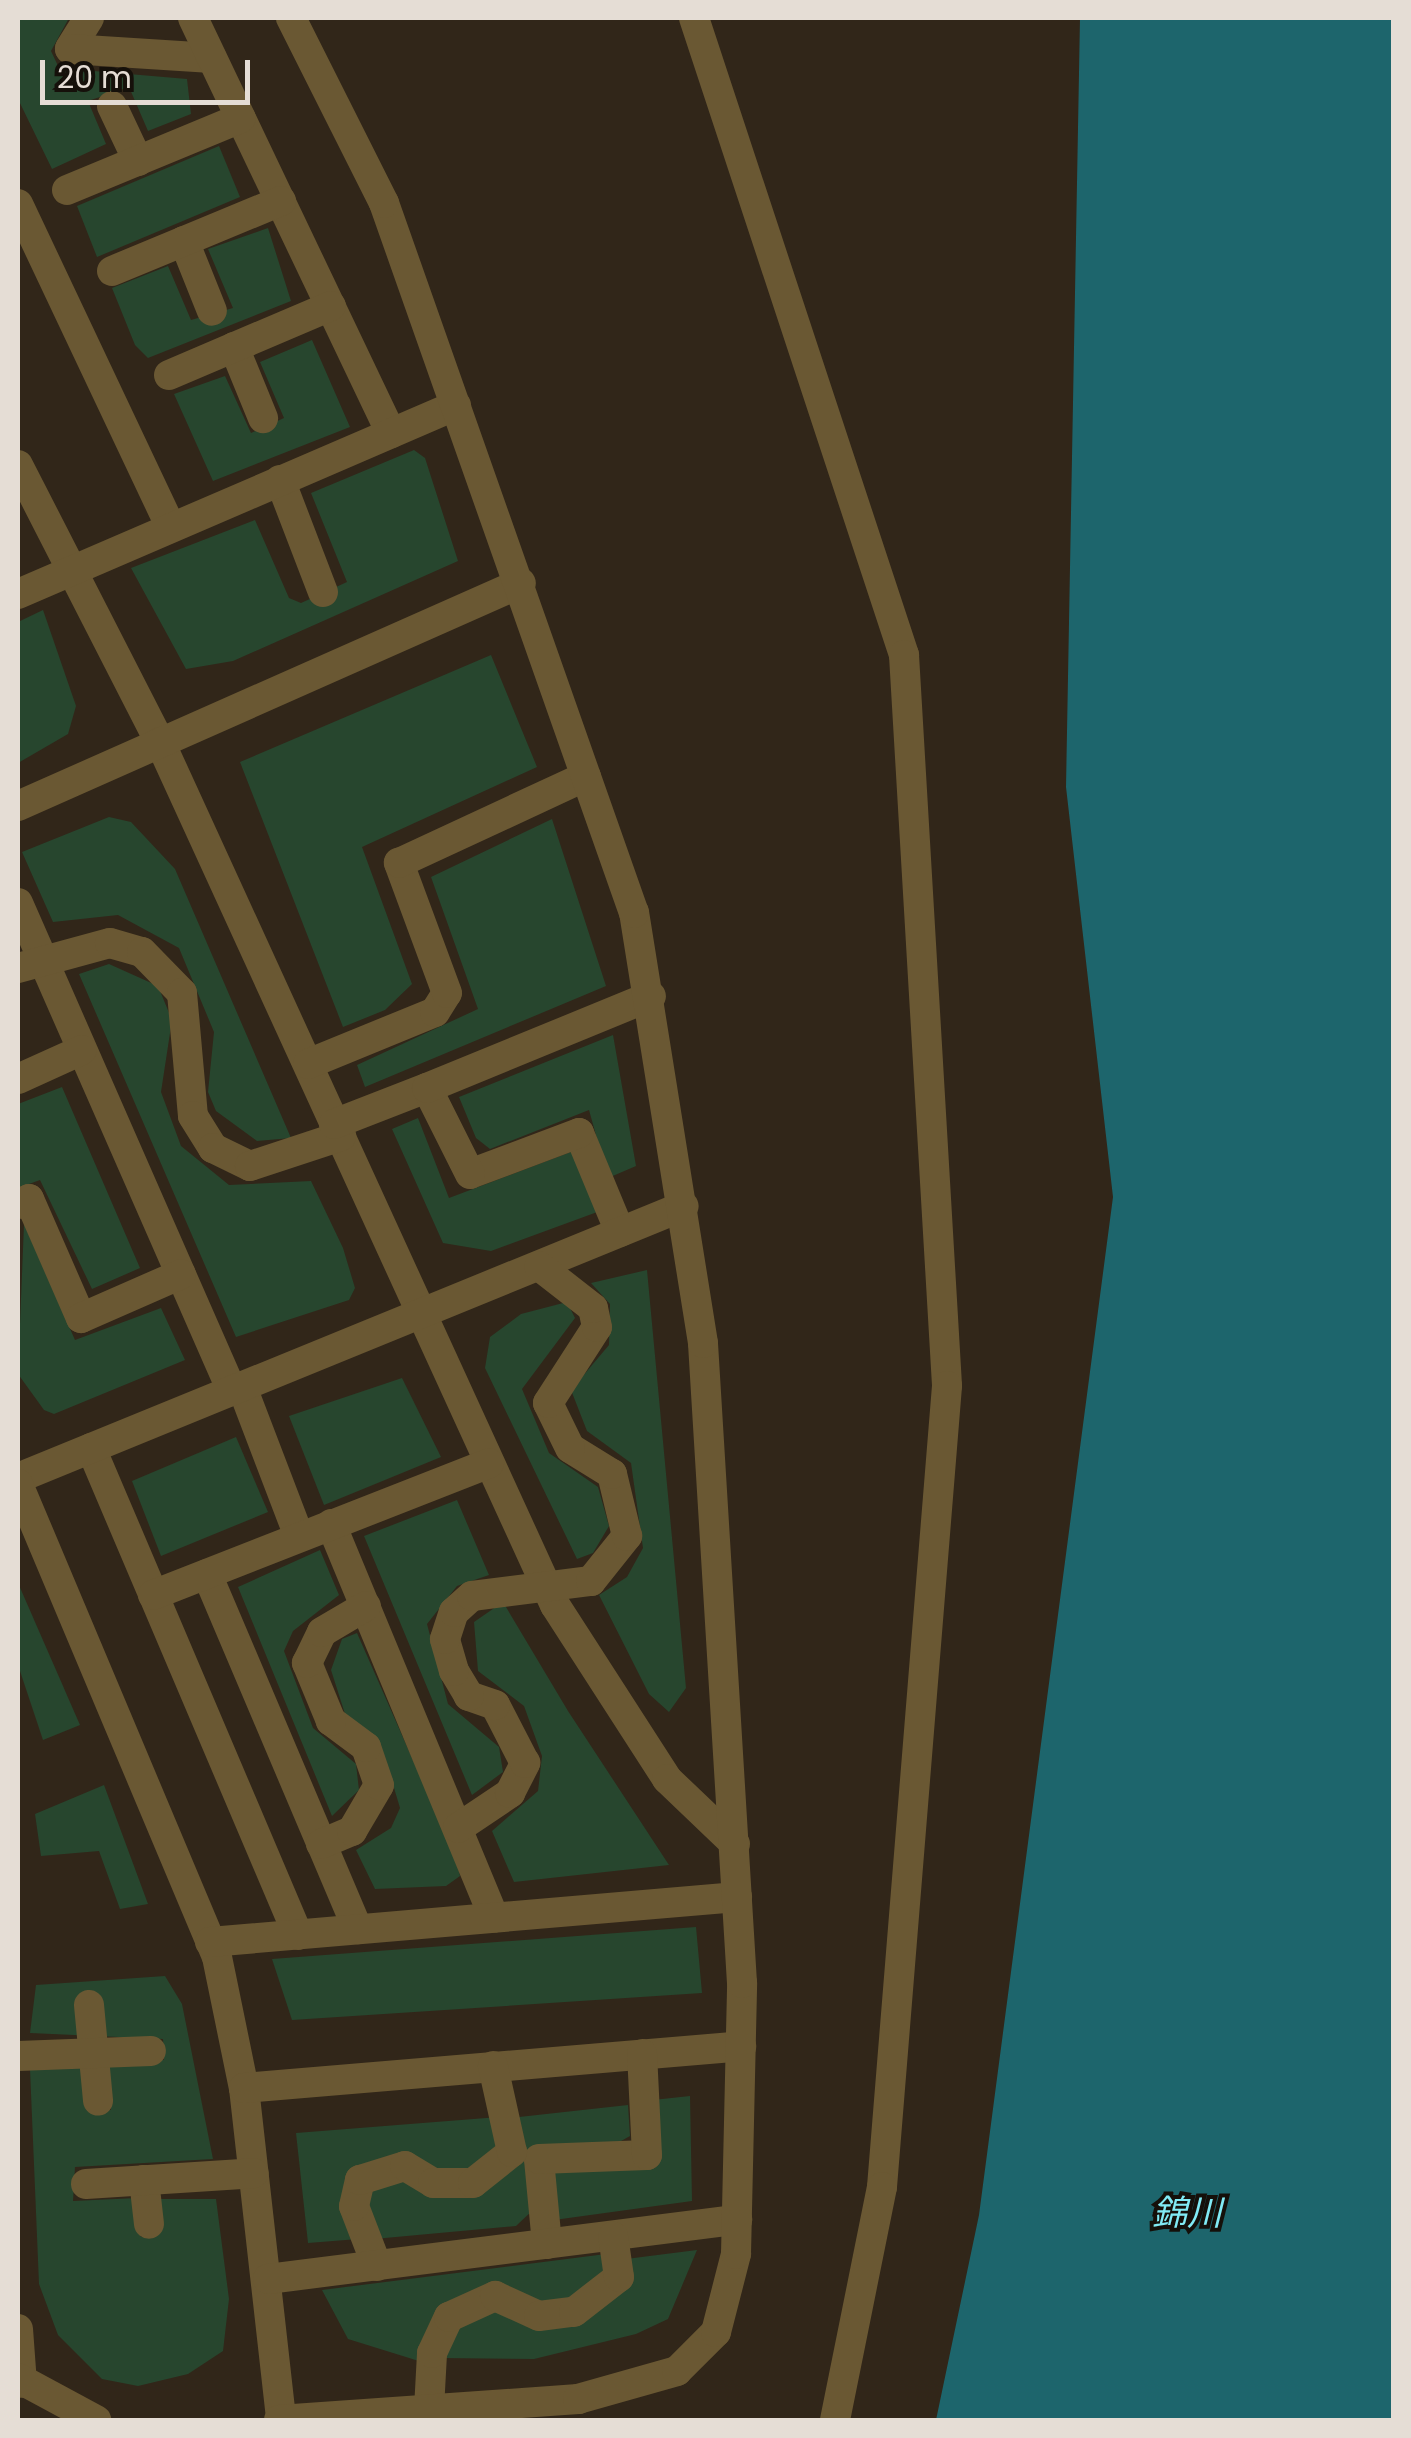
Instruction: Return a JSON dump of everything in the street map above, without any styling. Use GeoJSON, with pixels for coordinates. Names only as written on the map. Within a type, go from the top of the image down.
{"type":"FeatureCollection","features":[{"type":"Feature","properties":{"kind":"street"},"geometry":{"type":"LineString","coordinates":[[89,18],[70,49],[212,58]]}},
{"type":"Feature","properties":{"kind":"street"},"geometry":{"type":"LineString","coordinates":[[193,18],[391,433]]}},
{"type":"Feature","properties":{"kind":"street"},"geometry":{"type":"LineString","coordinates":[[292,18],[384,203],[634,913],[651,996],[684,1206],[703,1343],[738,1898],[741,2046],[737,2220],[716,2332],[678,2371],[578,2399],[280,2420],[268,2279],[244,2088],[210,1942],[18,1481],[684,1206]]}},
{"type":"Feature","properties":{"kind":"street"},"geometry":{"type":"LineString","coordinates":[[694,18],[904,655],[908,714],[947,1386],[882,2187],[835,2420]]}},
{"type":"Feature","properties":{"kind":"street"},"geometry":{"type":"LineString","coordinates":[[112,106],[138,161]]}},
{"type":"Feature","properties":{"kind":"street"},"geometry":{"type":"LineString","coordinates":[[66,190],[241,118]]}},
{"type":"Feature","properties":{"kind":"street"},"geometry":{"type":"LineString","coordinates":[[112,271],[281,201]]}},
{"type":"Feature","properties":{"kind":"street"},"geometry":{"type":"LineString","coordinates":[[18,204],[171,527]]}},
{"type":"Feature","properties":{"kind":"street"},"geometry":{"type":"LineString","coordinates":[[184,241],[212,311]]}},
{"type":"Feature","properties":{"kind":"street"},"geometry":{"type":"LineString","coordinates":[[169,374],[331,306]]}},
{"type":"Feature","properties":{"kind":"street"},"geometry":{"type":"LineString","coordinates":[[234,347],[263,418]]}},
{"type":"Feature","properties":{"kind":"street"},"geometry":{"type":"LineString","coordinates":[[18,594],[456,405]]}},
{"type":"Feature","properties":{"kind":"street"},"geometry":{"type":"LineString","coordinates":[[18,465],[28,508],[72,570],[160,742],[549,1593],[667,1778],[735,1844]]}},
{"type":"Feature","properties":{"kind":"street"},"geometry":{"type":"LineString","coordinates":[[280,480],[323,592]]}},
{"type":"Feature","properties":{"kind":"street"},"geometry":{"type":"LineString","coordinates":[[18,806],[521,584]]}},
{"type":"Feature","properties":{"kind":"street"},"geometry":{"type":"LineString","coordinates":[[308,1064],[435,1012],[447,992],[399,863],[586,776]]}},
{"type":"Feature","properties":{"kind":"street"},"geometry":{"type":"LineString","coordinates":[[18,903],[30,962],[82,1050],[181,1274],[237,1389],[299,1536]]}},
{"type":"Feature","properties":{"kind":"street"},"geometry":{"type":"LineString","coordinates":[[30,962],[110,943],[164,966],[191,1029],[193,1116],[213,1148],[250,1166],[651,996]]}},
{"type":"Feature","properties":{"kind":"street"},"geometry":{"type":"LineString","coordinates":[[18,1079],[82,1050]]}},
{"type":"Feature","properties":{"kind":"street"},"geometry":{"type":"LineString","coordinates":[[427,1088],[470,1174],[579,1132],[620,1232]]}},
{"type":"Feature","properties":{"kind":"street"},"geometry":{"type":"LineString","coordinates":[[18,1204],[29,1199],[81,1318],[181,1274]]}},
{"type":"Feature","properties":{"kind":"street"},"geometry":{"type":"LineString","coordinates":[[458,1828],[510,1793],[525,1763],[495,1705],[468,1696],[454,1671],[445,1640],[454,1612],[499,1590],[549,1593],[591,1582],[626,1536],[612,1474],[570,1448],[548,1403],[598,1327],[594,1308],[539,1266]]}},
{"type":"Feature","properties":{"kind":"street"},"geometry":{"type":"LineString","coordinates":[[91,1448],[298,1935]]}},
{"type":"Feature","properties":{"kind":"street"},"geometry":{"type":"LineString","coordinates":[[153,1596],[489,1463]]}},
{"type":"Feature","properties":{"kind":"street"},"geometry":{"type":"LineString","coordinates":[[332,1524],[494,1918]]}},
{"type":"Feature","properties":{"kind":"street"},"geometry":{"type":"LineString","coordinates":[[207,1574],[358,1930]]}},
{"type":"Feature","properties":{"kind":"street"},"geometry":{"type":"LineString","coordinates":[[321,1844],[352,1832],[379,1785],[366,1746],[330,1721],[307,1663],[322,1632],[366,1606]]}},
{"type":"Feature","properties":{"kind":"street"},"geometry":{"type":"LineString","coordinates":[[210,1942],[738,1898]]}},
{"type":"Feature","properties":{"kind":"street"},"geometry":{"type":"LineString","coordinates":[[89,2004],[98,2101]]}},
{"type":"Feature","properties":{"kind":"street"},"geometry":{"type":"LineString","coordinates":[[244,2088],[741,2046]]}},
{"type":"Feature","properties":{"kind":"street"},"geometry":{"type":"LineString","coordinates":[[18,2056],[151,2051]]}},
{"type":"Feature","properties":{"kind":"street"},"geometry":{"type":"LineString","coordinates":[[547,2244],[539,2160],[646,2155],[642,2054]]}},
{"type":"Feature","properties":{"kind":"street"},"geometry":{"type":"LineString","coordinates":[[377,2266],[354,2206],[360,2180],[404,2166],[433,2184],[473,2183],[512,2152],[493,2066]]}},
{"type":"Feature","properties":{"kind":"street"},"geometry":{"type":"LineString","coordinates":[[86,2184],[254,2173]]}},
{"type":"Feature","properties":{"kind":"street"},"geometry":{"type":"LineString","coordinates":[[144,2180],[149,2224]]}},
{"type":"Feature","properties":{"kind":"street"},"geometry":{"type":"LineString","coordinates":[[268,2279],[737,2220]]}},
{"type":"Feature","properties":{"kind":"street"},"geometry":{"type":"LineString","coordinates":[[429,2409],[432,2353],[449,2317],[495,2296],[540,2316],[574,2312],[619,2276],[613,2236]]}},
{"type":"Feature","properties":{"kind":"street"},"geometry":{"type":"LineString","coordinates":[[18,2329],[20,2380],[96,2420]]}},
{"type":"Feature","properties":{"kind":"green space"},"geometry":{"type":"Polygon","coordinates":[[[18,18],[69,18],[51,51],[59,68],[187,79],[191,114],[148,131],[129,87],[88,101],[106,144],[52,169],[18,99],[18,18]]]}},
{"type":"Feature","properties":{"kind":"green space"},"geometry":{"type":"Polygon","coordinates":[[[219,146],[240,197],[97,257],[77,206],[219,146]]]}},
{"type":"Feature","properties":{"kind":"green space"},"geometry":{"type":"Polygon","coordinates":[[[268,228],[291,301],[148,358],[135,345],[112,288],[168,266],[191,320],[233,308],[208,249],[268,228]]]}},
{"type":"Feature","properties":{"kind":"green space"},"geometry":{"type":"Polygon","coordinates":[[[312,340],[350,427],[213,481],[174,394],[225,376],[251,433],[284,418],[260,362],[312,340]]]}},
{"type":"Feature","properties":{"kind":"green space"},"geometry":{"type":"Polygon","coordinates":[[[414,450],[425,458],[458,561],[233,661],[186,669],[131,568],[255,520],[289,598],[301,603],[347,582],[311,493],[414,450]]]}},
{"type":"Feature","properties":{"kind":"green space"},"geometry":{"type":"Polygon","coordinates":[[[43,610],[76,706],[68,734],[18,763],[18,622],[43,610]]]}},
{"type":"Feature","properties":{"kind":"green space"},"geometry":{"type":"Polygon","coordinates":[[[491,655],[537,767],[362,847],[412,984],[385,1010],[343,1027],[240,762],[491,655]]]}},
{"type":"Feature","properties":{"kind":"green space"},"geometry":{"type":"Polygon","coordinates":[[[109,817],[131,822],[175,869],[291,1138],[257,1141],[216,1111],[208,1092],[214,1032],[179,948],[118,915],[53,922],[22,852],[109,817]]]}},
{"type":"Feature","properties":{"kind":"green space"},"geometry":{"type":"Polygon","coordinates":[[[552,819],[606,986],[365,1087],[357,1065],[478,1009],[431,877],[552,819]]]}},
{"type":"Feature","properties":{"kind":"green space"},"geometry":{"type":"Polygon","coordinates":[[[109,964],[158,986],[172,1020],[161,1092],[181,1146],[229,1185],[311,1181],[343,1248],[355,1288],[349,1300],[236,1337],[79,974],[109,964]]]}},
{"type":"Feature","properties":{"kind":"green space"},"geometry":{"type":"Polygon","coordinates":[[[613,1035],[636,1166],[608,1178],[589,1110],[490,1149],[476,1138],[459,1097],[613,1035]]]}},
{"type":"Feature","properties":{"kind":"green space"},"geometry":{"type":"Polygon","coordinates":[[[62,1087],[140,1268],[92,1289],[40,1180],[18,1188],[18,1104],[62,1087]]]}},
{"type":"Feature","properties":{"kind":"green space"},"geometry":{"type":"Polygon","coordinates":[[[418,1118],[449,1198],[576,1150],[600,1211],[491,1251],[443,1243],[392,1129],[418,1118]]]}},
{"type":"Feature","properties":{"kind":"green space"},"geometry":{"type":"Polygon","coordinates":[[[24,1224],[75,1340],[161,1308],[185,1360],[54,1414],[44,1410],[18,1374],[24,1224]]]}},
{"type":"Feature","properties":{"kind":"green space"},"geometry":{"type":"Polygon","coordinates":[[[647,1270],[686,1688],[669,1712],[649,1694],[599,1595],[627,1577],[643,1548],[631,1463],[587,1431],[571,1390],[609,1345],[610,1304],[591,1283],[647,1270]]]}},
{"type":"Feature","properties":{"kind":"green space"},"geometry":{"type":"Polygon","coordinates":[[[567,1302],[575,1318],[522,1389],[549,1453],[598,1487],[609,1526],[593,1553],[577,1559],[485,1368],[490,1337],[521,1314],[567,1302]]]}},
{"type":"Feature","properties":{"kind":"green space"},"geometry":{"type":"Polygon","coordinates":[[[402,1378],[441,1457],[324,1505],[289,1416],[402,1378]]]}},
{"type":"Feature","properties":{"kind":"green space"},"geometry":{"type":"Polygon","coordinates":[[[236,1437],[268,1512],[161,1556],[132,1481],[236,1437]]]}},
{"type":"Feature","properties":{"kind":"green space"},"geometry":{"type":"Polygon","coordinates":[[[457,1500],[489,1575],[457,1586],[427,1624],[448,1704],[499,1747],[503,1772],[472,1795],[364,1536],[457,1500]]]}},
{"type":"Feature","properties":{"kind":"green space"},"geometry":{"type":"Polygon","coordinates":[[[320,1550],[339,1595],[293,1631],[284,1651],[313,1728],[356,1764],[359,1790],[332,1816],[238,1587],[320,1550]]]}},
{"type":"Feature","properties":{"kind":"green space"},"geometry":{"type":"Polygon","coordinates":[[[18,1583],[80,1725],[43,1740],[18,1665],[18,1583]]]}},
{"type":"Feature","properties":{"kind":"green space"},"geometry":{"type":"Polygon","coordinates":[[[503,1602],[568,1711],[669,1865],[514,1882],[492,1831],[538,1791],[542,1756],[524,1706],[478,1671],[474,1622],[503,1602]]]}},
{"type":"Feature","properties":{"kind":"green space"},"geometry":{"type":"Polygon","coordinates":[[[357,1633],[457,1860],[460,1876],[446,1886],[375,1889],[356,1850],[391,1828],[400,1808],[386,1761],[346,1717],[331,1670],[342,1639],[357,1633]]]}},
{"type":"Feature","properties":{"kind":"green space"},"geometry":{"type":"Polygon","coordinates":[[[104,1785],[148,1904],[120,1909],[99,1851],[41,1856],[35,1814],[104,1785]]]}},
{"type":"Feature","properties":{"kind":"green space"},"geometry":{"type":"Polygon","coordinates":[[[696,1927],[702,1993],[292,2020],[272,1959],[696,1927]]]}},
{"type":"Feature","properties":{"kind":"green space"},"geometry":{"type":"Polygon","coordinates":[[[165,1976],[182,2004],[213,2159],[75,2167],[73,2201],[137,2198],[141,2237],[157,2232],[157,2199],[216,2199],[229,2299],[223,2351],[188,2374],[138,2386],[102,2379],[58,2335],[39,2284],[30,2069],[83,2063],[87,2111],[111,2110],[108,2061],[164,2060],[163,2039],[30,2033],[36,1985],[165,1976]]]}},
{"type":"Feature","properties":{"kind":"green space"},"geometry":{"type":"Polygon","coordinates":[[[690,2096],[692,2201],[554,2220],[551,2168],[654,2163],[653,2100],[690,2096]]]}},
{"type":"Feature","properties":{"kind":"green space"},"geometry":{"type":"Polygon","coordinates":[[[628,2105],[630,2136],[614,2145],[532,2148],[533,2210],[516,2226],[374,2239],[365,2205],[378,2175],[477,2190],[519,2117],[628,2105]]]}},
{"type":"Feature","properties":{"kind":"green space"},"geometry":{"type":"Polygon","coordinates":[[[499,2117],[501,2146],[458,2176],[377,2161],[358,2239],[308,2243],[296,2133],[499,2117]]]}},
{"type":"Feature","properties":{"kind":"green space"},"geometry":{"type":"Polygon","coordinates":[[[697,2250],[668,2319],[636,2334],[534,2359],[440,2358],[459,2320],[498,2308],[543,2327],[626,2259],[697,2250]]]}},
{"type":"Feature","properties":{"kind":"green space"},"geometry":{"type":"Polygon","coordinates":[[[606,2254],[600,2288],[546,2309],[500,2290],[422,2362],[348,2339],[322,2290],[606,2254]]]}},
{"type":"Feature","properties":{"kind":"water","name":"錦川"},"geometry":{"type":"Polygon","coordinates":[[[1080,18],[1393,18],[1393,2420],[936,2420],[979,2215],[1113,1197],[1066,787],[1080,18]]]}}]}
